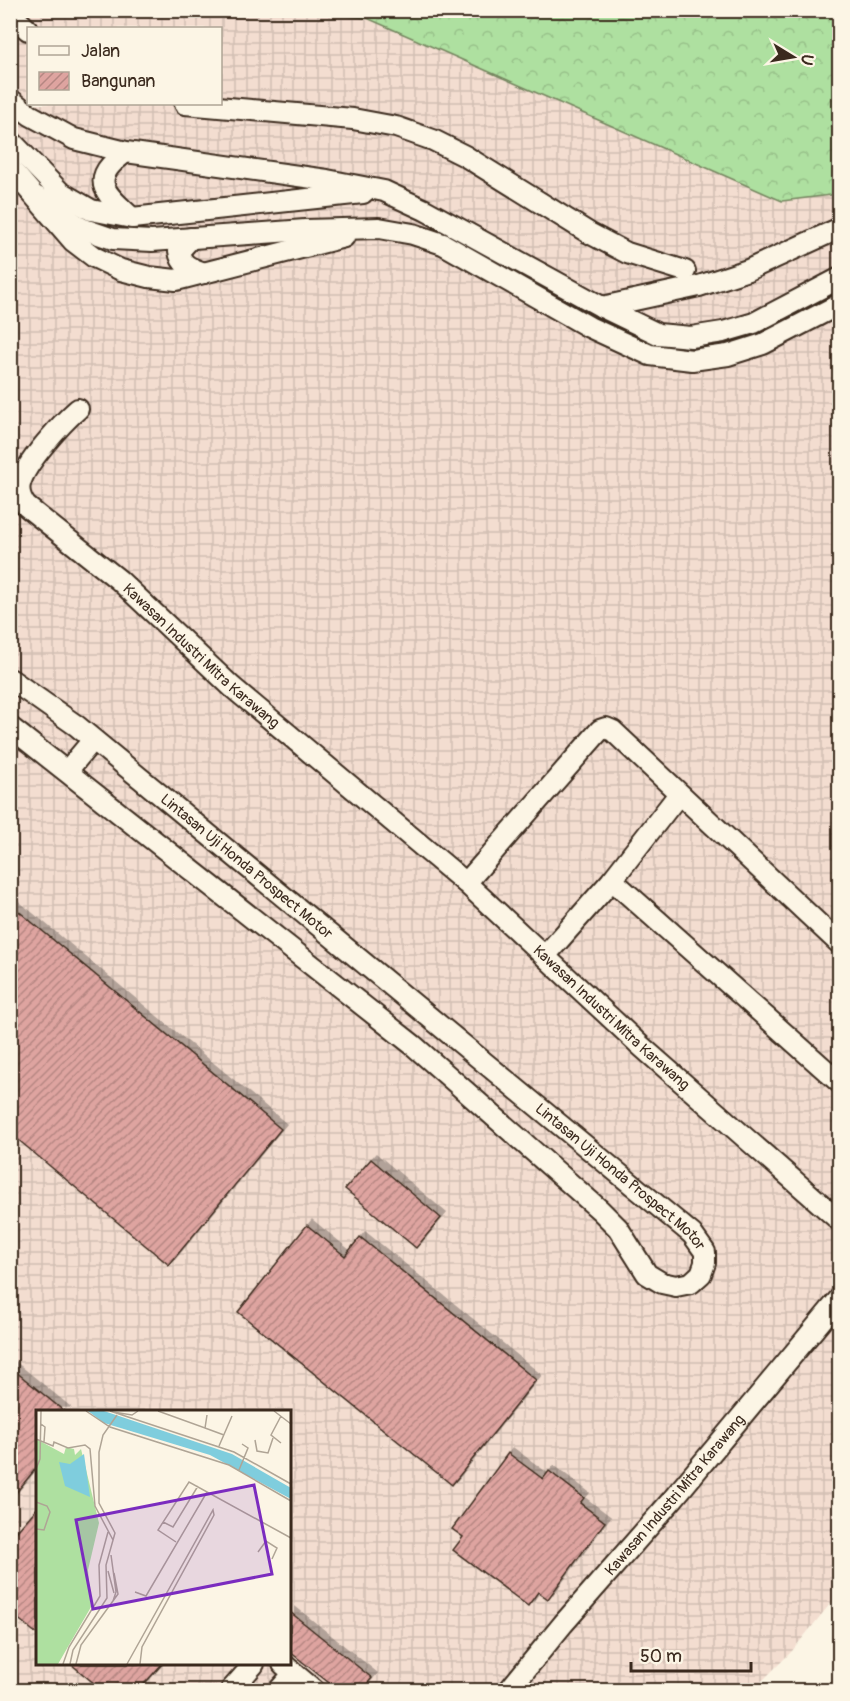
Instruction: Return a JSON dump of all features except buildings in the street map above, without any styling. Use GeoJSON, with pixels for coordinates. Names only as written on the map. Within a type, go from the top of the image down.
{"type":"FeatureCollection","features":[{"type":"Feature","properties":{"kind":"street"},"geometry":{"type":"LineString","coordinates":[[10,13],[27,29]]}},
{"type":"Feature","properties":{"kind":"street"},"geometry":{"type":"LineString","coordinates":[[10,99],[30,115],[74,139],[126,152],[327,180],[384,191],[425,210],[602,307],[658,334],[691,337],[733,329],[754,322],[840,278]]}},
{"type":"Feature","properties":{"kind":"street"},"geometry":{"type":"LineString","coordinates":[[196,105],[353,119],[396,127],[433,140],[465,156],[589,233],[627,253],[685,271]]}},
{"type":"Feature","properties":{"kind":"street"},"geometry":{"type":"LineString","coordinates":[[10,140],[60,192],[91,210],[132,218],[384,191]]}},
{"type":"Feature","properties":{"kind":"street"},"geometry":{"type":"LineString","coordinates":[[126,152],[111,163],[104,177],[107,194],[132,218]]}},
{"type":"Feature","properties":{"kind":"street"},"geometry":{"type":"LineString","coordinates":[[10,168],[73,241],[94,257],[122,270],[148,277],[176,280],[379,228]]}},
{"type":"Feature","properties":{"kind":"street"},"geometry":{"type":"LineString","coordinates":[[37,197],[81,228],[113,239],[152,241],[305,230],[379,228],[413,234],[443,244],[589,327],[650,355],[692,360],[728,354],[763,344],[840,304]]}},
{"type":"Feature","properties":{"kind":"street"},"geometry":{"type":"LineString","coordinates":[[602,307],[699,286],[748,270],[840,228]]}},
{"type":"Feature","properties":{"kind":"street"},"geometry":{"type":"LineString","coordinates":[[191,238],[179,251],[180,260],[188,267],[204,273]]}},
{"type":"Feature","properties":{"kind":"street","name":"Kawasan Industri Mitra Karawang"},"geometry":{"type":"LineString","coordinates":[[78,409],[50,436],[25,472],[20,484],[20,497],[26,506],[119,580],[232,687],[466,883],[642,1047],[840,1221]]}},
{"type":"Feature","properties":{"kind":"street","name":"Lintasan Uji Honda Prospect Motor"},"geometry":{"type":"LineString","coordinates":[[10,678],[93,740],[692,1234],[705,1252],[705,1263],[701,1275],[691,1283],[676,1286],[662,1283],[647,1274],[618,1228],[600,1210],[431,1061],[10,727]]}},
{"type":"Feature","properties":{"kind":"street"},"geometry":{"type":"LineString","coordinates":[[466,883],[600,730],[606,728],[613,731],[840,944]]}},
{"type":"Feature","properties":{"kind":"street"},"geometry":{"type":"LineString","coordinates":[[67,771],[93,740]]}},
{"type":"Feature","properties":{"kind":"street"},"geometry":{"type":"LineString","coordinates":[[545,956],[612,880],[679,794]]}},
{"type":"Feature","properties":{"kind":"street"},"geometry":{"type":"LineString","coordinates":[[612,880],[840,1083]]}},
{"type":"Feature","properties":{"kind":"street","name":"Kawasan Industri Mitra Karawang"},"geometry":{"type":"LineString","coordinates":[[508,1690],[672,1500],[840,1298]]}},
{"type":"Feature","properties":{"kind":"street"},"geometry":{"type":"LineString","coordinates":[[231,1690],[253,1665]]}},
{"type":"Feature","properties":{"kind":"street"},"geometry":{"type":"LineString","coordinates":[[279,1690],[288,1668],[314,1690]]}},
{"type":"Feature","properties":{"kind":"shaded area"},"geometry":{"type":"Polygon","coordinates":[[[11,11],[839,11],[839,1593],[792,1651],[753,1690],[11,1690],[11,11]]]}},
{"type":"Feature","properties":{"kind":"green space"},"geometry":{"type":"Polygon","coordinates":[[[297,11],[839,11],[839,194],[782,201],[367,18],[297,11]]]}}]}
